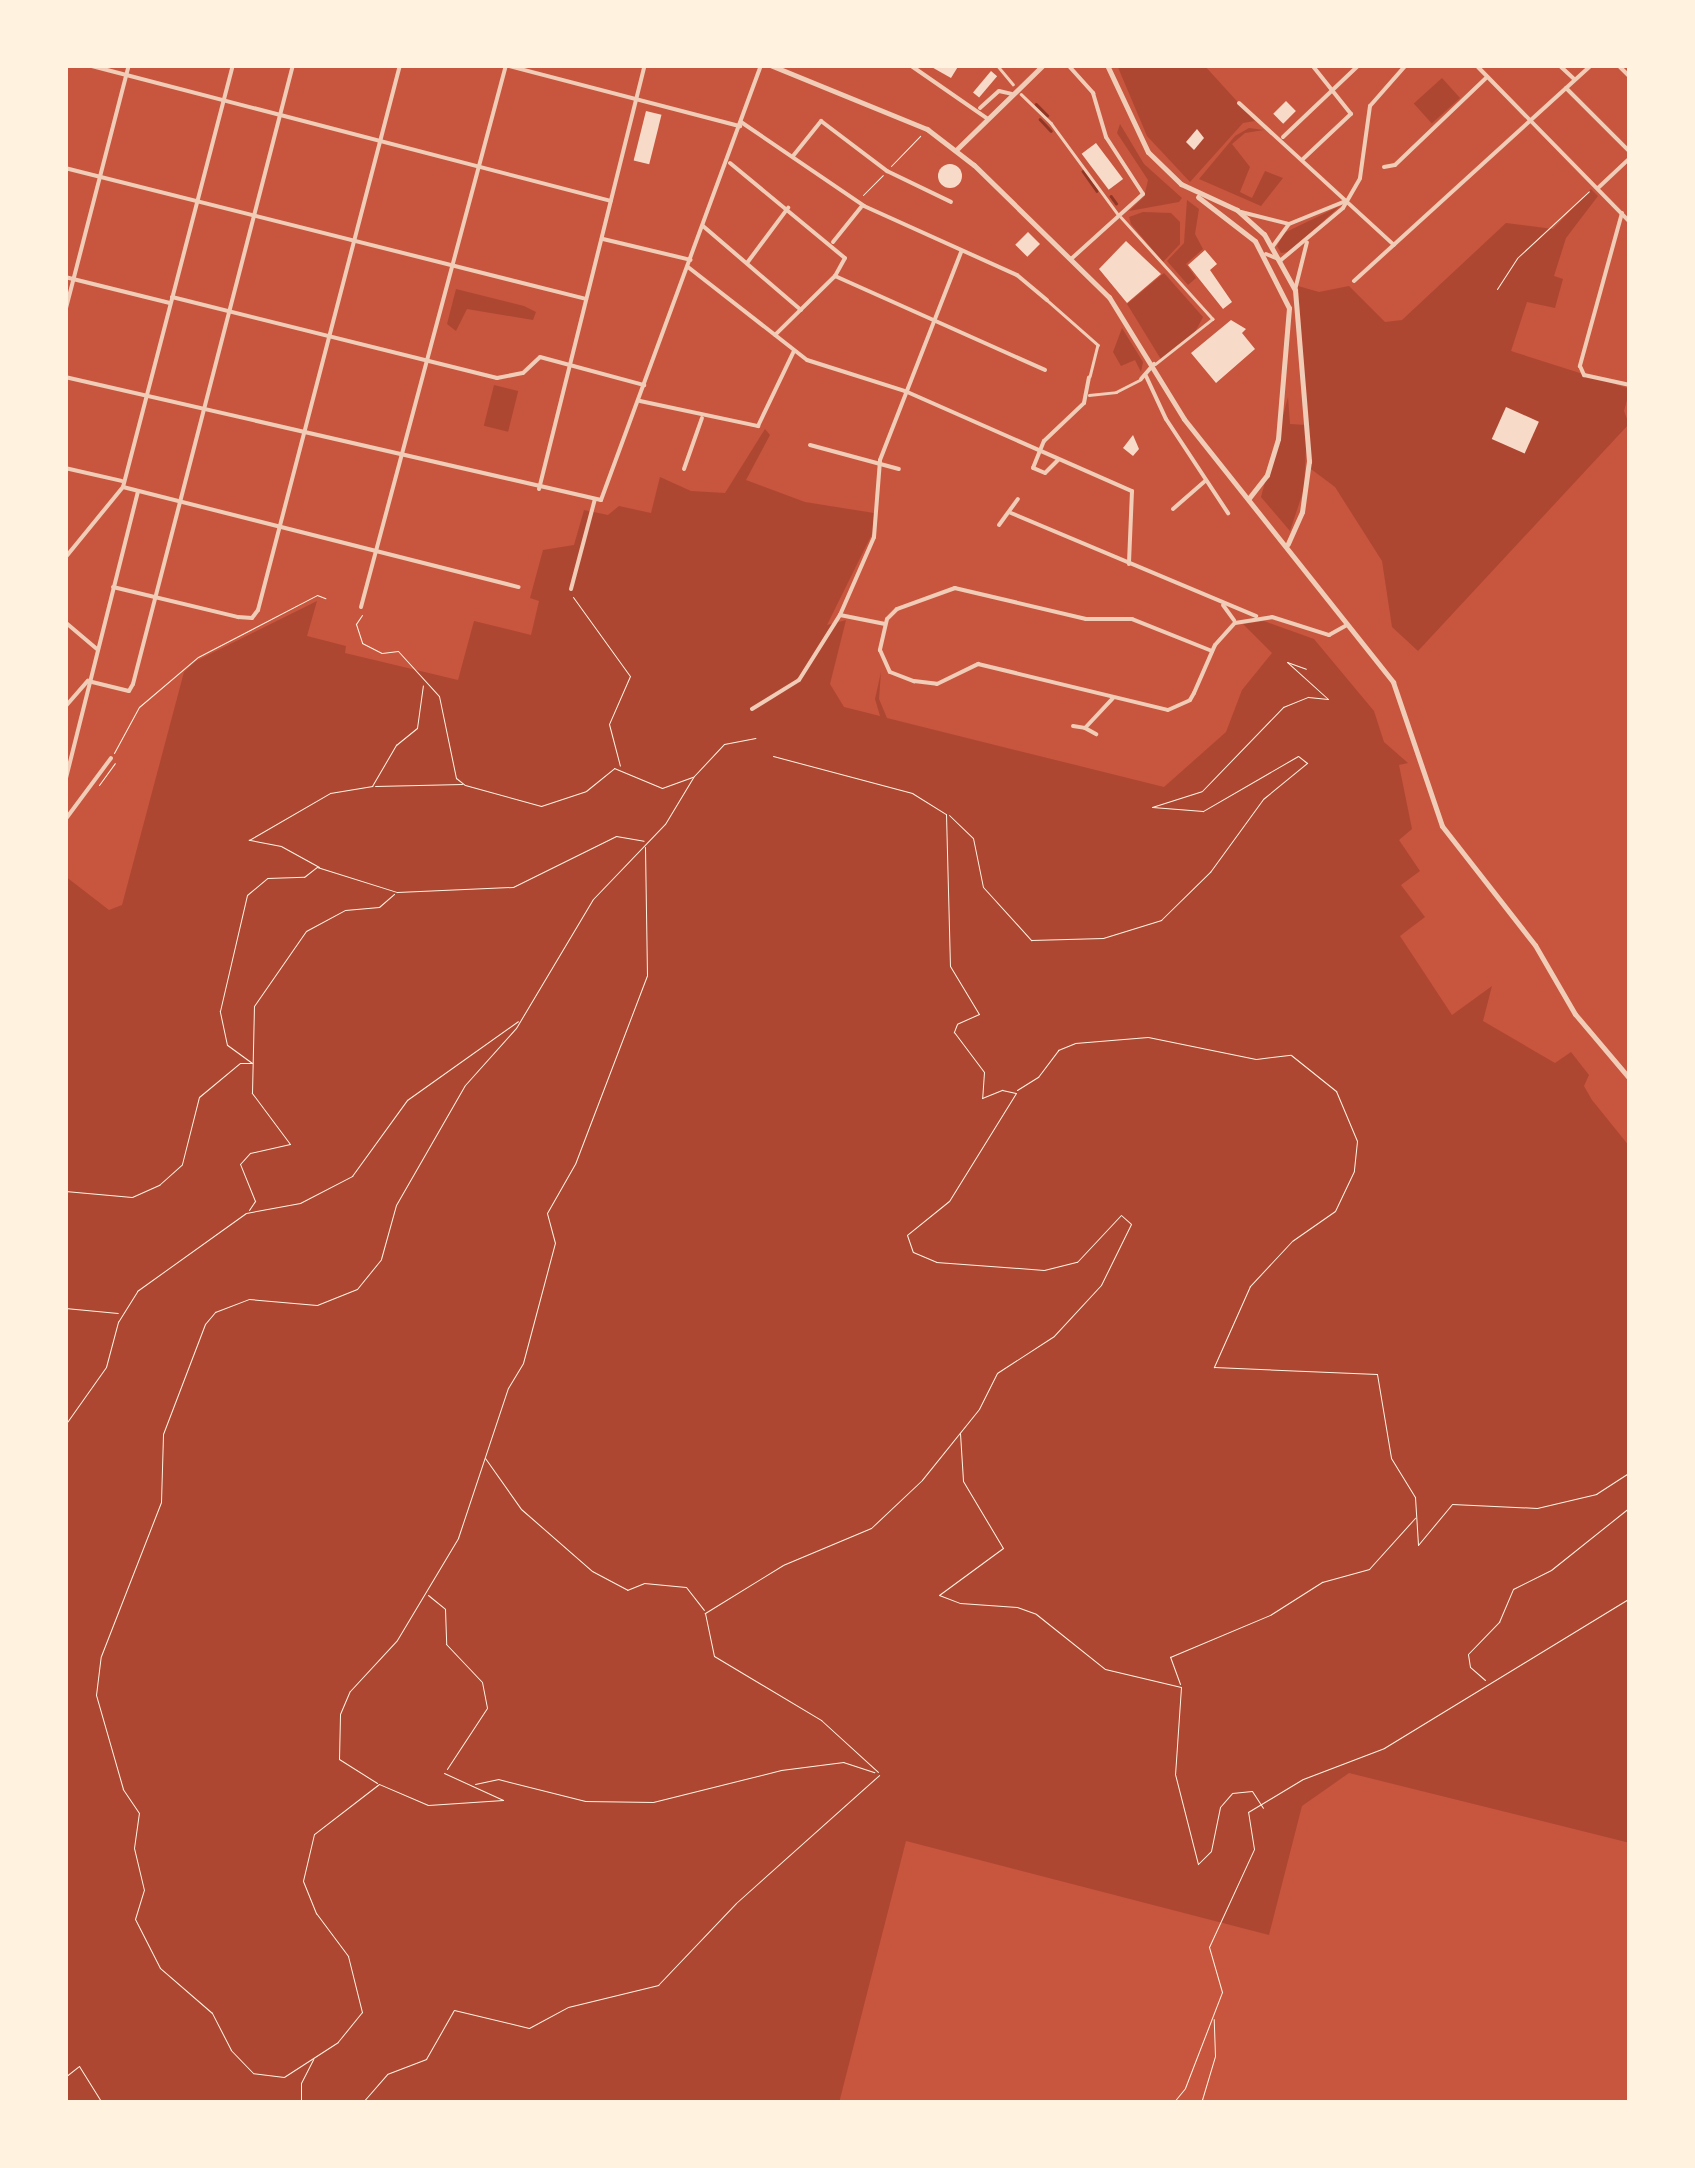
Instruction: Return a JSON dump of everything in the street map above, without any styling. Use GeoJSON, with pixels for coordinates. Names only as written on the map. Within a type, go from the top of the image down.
{"type":"FeatureCollection","features":[{"type":"Feature","properties":{"kind":"street"},"geometry":{"type":"LineString","coordinates":[[88,65],[611,201]]}},
{"type":"Feature","properties":{"kind":"street"},"geometry":{"type":"LineString","coordinates":[[65,312],[129,65]]}},
{"type":"Feature","properties":{"kind":"street"},"geometry":{"type":"LineString","coordinates":[[65,558],[122,484],[233,65]]}},
{"type":"Feature","properties":{"kind":"street"},"geometry":{"type":"LineString","coordinates":[[88,681],[131,688],[293,65]]}},
{"type":"Feature","properties":{"kind":"street"},"geometry":{"type":"LineString","coordinates":[[114,587],[246,618],[258,610],[400,65]]}},
{"type":"Feature","properties":{"kind":"street"},"geometry":{"type":"LineString","coordinates":[[361,607],[506,65],[741,124],[862,205],[1030,286],[1098,345],[1088,396]]}},
{"type":"Feature","properties":{"kind":"street"},"geometry":{"type":"LineString","coordinates":[[539,489],[645,65]]}},
{"type":"Feature","properties":{"kind":"street"},"geometry":{"type":"LineString","coordinates":[[571,589],[598,499],[761,65]]}},
{"type":"Feature","properties":{"kind":"street"},"geometry":{"type":"LineString","coordinates":[[770,65],[887,108],[956,150],[1123,314],[1184,420],[1288,544],[1402,699],[1446,834],[1535,945],[1575,1014],[1630,1079]]}},
{"type":"Feature","properties":{"kind":"street"},"geometry":{"type":"LineString","coordinates":[[910,65],[979,109],[988,119]]}},
{"type":"Feature","properties":{"kind":"street"},"geometry":{"type":"LineString","coordinates":[[997,65],[1013,84]]}},
{"type":"Feature","properties":{"kind":"street"},"geometry":{"type":"LineString","coordinates":[[956,150],[1042,65]]}},
{"type":"Feature","properties":{"kind":"street"},"geometry":{"type":"LineString","coordinates":[[1068,65],[1093,93],[1106,138],[1143,194],[1071,259]]}},
{"type":"Feature","properties":{"kind":"street"},"geometry":{"type":"LineString","coordinates":[[1107,65],[1137,137],[1192,191],[1242,226],[1269,257],[1289,308],[1289,361],[1278,438],[1267,475],[1250,498]]}},
{"type":"Feature","properties":{"kind":"street"},"geometry":{"type":"LineString","coordinates":[[1303,159],[1350,118],[1312,65]]}},
{"type":"Feature","properties":{"kind":"street"},"geometry":{"type":"LineString","coordinates":[[1282,138],[1359,65]]}},
{"type":"Feature","properties":{"kind":"street"},"geometry":{"type":"LineString","coordinates":[[1269,257],[1281,260],[1308,241],[1346,200],[1360,178],[1365,120],[1375,98],[1406,65]]}},
{"type":"Feature","properties":{"kind":"street"},"geometry":{"type":"LineString","coordinates":[[1476,65],[1630,222]]}},
{"type":"Feature","properties":{"kind":"street"},"geometry":{"type":"LineString","coordinates":[[1560,65],[1574,80]]}},
{"type":"Feature","properties":{"kind":"street"},"geometry":{"type":"LineString","coordinates":[[1354,281],[1590,65]]}},
{"type":"Feature","properties":{"kind":"street"},"geometry":{"type":"LineString","coordinates":[[1618,65],[1630,77]]}},
{"type":"Feature","properties":{"kind":"street"},"geometry":{"type":"LineString","coordinates":[[1384,167],[1395,165],[1488,77]]}},
{"type":"Feature","properties":{"kind":"street"},"geometry":{"type":"LineString","coordinates":[[1566,88],[1630,155],[1596,186]]}},
{"type":"Feature","properties":{"kind":"street"},"geometry":{"type":"LineString","coordinates":[[979,109],[999,91],[1012,94]]}},
{"type":"Feature","properties":{"kind":"street"},"geometry":{"type":"LineString","coordinates":[[1022,94],[1117,212]]}},
{"type":"Feature","properties":{"kind":"street"},"geometry":{"type":"LineString","coordinates":[[1240,103],[1394,244]]}},
{"type":"Feature","properties":{"kind":"street"},"geometry":{"type":"LineString","coordinates":[[793,156],[821,120],[887,171],[951,202]]}},
{"type":"Feature","properties":{"kind":"street"},"geometry":{"type":"LineString","coordinates":[[728,161],[833,242],[845,258],[836,276],[775,335]]}},
{"type":"Feature","properties":{"kind":"street"},"geometry":{"type":"LineString","coordinates":[[65,168],[586,299]]}},
{"type":"Feature","properties":{"kind":"street"},"geometry":{"type":"LineString","coordinates":[[1192,191],[1237,210],[1290,224]]}},
{"type":"Feature","properties":{"kind":"street"},"geometry":{"type":"LineString","coordinates":[[1269,257],[1273,245],[1290,224],[1346,200]]}},
{"type":"Feature","properties":{"kind":"street"},"geometry":{"type":"LineString","coordinates":[[833,242],[862,205]]}},
{"type":"Feature","properties":{"kind":"street"},"geometry":{"type":"LineString","coordinates":[[747,263],[788,208]]}},
{"type":"Feature","properties":{"kind":"street"},"geometry":{"type":"LineString","coordinates":[[1237,210],[1273,245],[1295,290],[1309,461],[1302,512],[1288,544]]}},
{"type":"Feature","properties":{"kind":"street"},"geometry":{"type":"LineString","coordinates":[[1622,214],[1580,366],[1592,376],[1630,385]]}},
{"type":"Feature","properties":{"kind":"street"},"geometry":{"type":"LineString","coordinates":[[1056,459],[1045,472],[1033,468],[1044,442],[1088,396],[1116,392],[1144,378],[1154,364],[1213,319],[1121,218]]}},
{"type":"Feature","properties":{"kind":"street"},"geometry":{"type":"LineString","coordinates":[[703,226],[801,310]]}},
{"type":"Feature","properties":{"kind":"street"},"geometry":{"type":"LineString","coordinates":[[601,238],[690,260]]}},
{"type":"Feature","properties":{"kind":"street"},"geometry":{"type":"LineString","coordinates":[[1295,290],[1308,241]]}},
{"type":"Feature","properties":{"kind":"street"},"geometry":{"type":"LineString","coordinates":[[752,708],[800,680],[840,615],[874,537],[880,460],[961,252]]}},
{"type":"Feature","properties":{"kind":"street"},"geometry":{"type":"LineString","coordinates":[[688,267],[794,351],[905,390],[1136,497],[1130,564]]}},
{"type":"Feature","properties":{"kind":"street"},"geometry":{"type":"LineString","coordinates":[[65,276],[229,311],[504,378],[523,373],[540,356],[644,385]]}},
{"type":"Feature","properties":{"kind":"street"},"geometry":{"type":"LineString","coordinates":[[836,276],[1045,370]]}},
{"type":"Feature","properties":{"kind":"street"},"geometry":{"type":"LineString","coordinates":[[638,401],[702,418],[758,426],[794,351]]}},
{"type":"Feature","properties":{"kind":"street"},"geometry":{"type":"LineString","coordinates":[[65,378],[204,406],[539,489],[598,499]]}},
{"type":"Feature","properties":{"kind":"street"},"geometry":{"type":"LineString","coordinates":[[1144,378],[1228,514]]}},
{"type":"Feature","properties":{"kind":"street"},"geometry":{"type":"LineString","coordinates":[[684,469],[702,418]]}},
{"type":"Feature","properties":{"kind":"street"},"geometry":{"type":"LineString","coordinates":[[810,445],[880,460],[900,469]]}},
{"type":"Feature","properties":{"kind":"street"},"geometry":{"type":"LineString","coordinates":[[65,468],[138,491],[520,587]]}},
{"type":"Feature","properties":{"kind":"street"},"geometry":{"type":"LineString","coordinates":[[1174,508],[1205,481]]}},
{"type":"Feature","properties":{"kind":"street"},"geometry":{"type":"LineString","coordinates":[[66,778],[138,491]]}},
{"type":"Feature","properties":{"kind":"street"},"geometry":{"type":"LineString","coordinates":[[999,525],[1012,513],[1018,499]]}},
{"type":"Feature","properties":{"kind":"street"},"geometry":{"type":"LineString","coordinates":[[1012,513],[1258,616],[1329,635],[1348,624]]}},
{"type":"Feature","properties":{"kind":"street"},"geometry":{"type":"LineString","coordinates":[[1212,651],[1135,620],[1086,620],[954,588],[897,609],[885,624],[884,664],[907,679],[937,684],[978,664],[1112,698],[1180,708],[1212,651],[1235,622],[1258,616]]}},
{"type":"Feature","properties":{"kind":"street"},"geometry":{"type":"LineString","coordinates":[[1219,602],[1235,622]]}},
{"type":"Feature","properties":{"kind":"street"},"geometry":{"type":"LineString","coordinates":[[840,615],[885,624]]}},
{"type":"Feature","properties":{"kind":"street"},"geometry":{"type":"LineString","coordinates":[[65,622],[98,650]]}},
{"type":"Feature","properties":{"kind":"street"},"geometry":{"type":"LineString","coordinates":[[65,706],[88,681]]}},
{"type":"Feature","properties":{"kind":"street"},"geometry":{"type":"LineString","coordinates":[[1085,728],[1112,698]]}},
{"type":"Feature","properties":{"kind":"street"},"geometry":{"type":"LineString","coordinates":[[1073,726],[1096,734]]}},
{"type":"Feature","properties":{"kind":"street"},"geometry":{"type":"LineString","coordinates":[[65,820],[111,758]]}},
{"type":"Feature","properties":{"kind":"path"},"geometry":{"type":"LineString","coordinates":[[1497,289],[1517,258],[1596,186]]}},
{"type":"Feature","properties":{"kind":"path"},"geometry":{"type":"LineString","coordinates":[[571,589],[586,624],[630,676],[609,724],[612,754],[621,767],[662,788],[694,776]]}},
{"type":"Feature","properties":{"kind":"path"},"geometry":{"type":"LineString","coordinates":[[93,793],[116,764],[111,758],[139,707],[190,663],[317,595],[324,598]]}},
{"type":"Feature","properties":{"kind":"path"},"geometry":{"type":"LineString","coordinates":[[361,607],[356,624],[362,643],[382,653],[398,651],[402,662],[419,668],[423,682],[417,728],[396,745],[372,786]]}},
{"type":"Feature","properties":{"kind":"path"},"geometry":{"type":"LineString","coordinates":[[774,756],[912,792],[967,826],[984,887],[1030,940],[1103,938],[1161,920],[1210,872],[1263,799],[1306,760],[1298,756],[1202,811],[1152,807],[1202,791],[1283,707],[1308,696],[1328,699],[1287,662],[1306,669]]}},
{"type":"Feature","properties":{"kind":"path"},"geometry":{"type":"LineString","coordinates":[[423,682],[442,702],[456,778],[465,785]]}},
{"type":"Feature","properties":{"kind":"path"},"geometry":{"type":"LineString","coordinates":[[379,1784],[317,1830],[305,1853],[310,1900],[344,1948],[362,1999],[359,2019],[314,2058],[284,2076],[253,2072],[231,2050],[212,2013],[154,1959],[134,1919],[144,1890],[134,1848],[139,1813],[105,1732],[97,1668],[151,1538],[164,1488],[162,1434],[204,1324],[244,1300],[307,1306],[343,1299],[357,1288],[381,1259],[396,1205],[465,1085],[522,1017],[590,903],[647,843],[694,776],[724,744],[755,738]]}},
{"type":"Feature","properties":{"kind":"path"},"geometry":{"type":"LineString","coordinates":[[621,767],[586,790],[541,806],[465,785],[372,786],[330,792],[249,840],[281,846],[320,868],[397,892],[519,886],[616,836],[647,843]]}},
{"type":"Feature","properties":{"kind":"path"},"geometry":{"type":"LineString","coordinates":[[946,814],[950,966],[979,1014],[957,1024],[954,1032],[984,1072],[982,1098],[1014,1092],[1070,1044],[1142,1037],[1256,1059],[1291,1055],[1334,1087],[1357,1141],[1353,1176],[1335,1211],[1292,1242],[1250,1286],[1214,1367],[1377,1374],[1390,1458],[1414,1494],[1418,1545],[1452,1504],[1537,1508],[1596,1494],[1630,1472]]}},
{"type":"Feature","properties":{"kind":"path"},"geometry":{"type":"LineString","coordinates":[[424,1594],[445,1609],[446,1644],[482,1682],[487,1708],[453,1751],[445,1773],[503,1800],[428,1804],[379,1784],[339,1760],[340,1714],[458,1538],[537,1318],[555,1244],[548,1213],[574,1164],[647,975],[647,843]]}},
{"type":"Feature","properties":{"kind":"path"},"geometry":{"type":"LineString","coordinates":[[252,1063],[227,1045],[220,1011],[246,895],[272,876],[304,877],[320,868]]}},
{"type":"Feature","properties":{"kind":"path"},"geometry":{"type":"LineString","coordinates":[[65,1424],[106,1366],[121,1315],[149,1280],[246,1213],[255,1201],[240,1164],[250,1153],[290,1144],[254,1100],[251,1015],[289,949],[317,922],[345,910],[379,907],[397,892]]}},
{"type":"Feature","properties":{"kind":"path"},"geometry":{"type":"LineString","coordinates":[[246,1213],[300,1203],[358,1172],[406,1100],[522,1017]]}},
{"type":"Feature","properties":{"kind":"path"},"geometry":{"type":"LineString","coordinates":[[65,1191],[132,1197],[160,1185],[182,1164],[199,1097],[240,1063],[252,1063]]}},
{"type":"Feature","properties":{"kind":"path"},"geometry":{"type":"LineString","coordinates":[[705,1613],[783,1565],[871,1528],[922,1480],[997,1373],[1054,1336],[1101,1285],[1132,1224],[1121,1215],[1077,1262],[1044,1270],[936,1262],[913,1252],[907,1235],[949,1201],[1011,1107],[1014,1092]]}},
{"type":"Feature","properties":{"kind":"path"},"geometry":{"type":"LineString","coordinates":[[65,1308],[91,1305],[121,1315]]}},
{"type":"Feature","properties":{"kind":"path"},"geometry":{"type":"LineString","coordinates":[[960,1430],[963,1481],[1003,1548],[939,1595],[960,1603],[1017,1607],[1036,1614],[1106,1669],[1181,1687]]}},
{"type":"Feature","properties":{"kind":"path"},"geometry":{"type":"LineString","coordinates":[[485,1458],[521,1509],[592,1572],[627,1590],[644,1583],[686,1588],[705,1613],[714,1656],[822,1720],[878,1772]]}},
{"type":"Feature","properties":{"kind":"path"},"geometry":{"type":"LineString","coordinates":[[1488,1682],[1470,1668],[1468,1654],[1499,1622],[1513,1588],[1551,1570],[1630,1507]]}},
{"type":"Feature","properties":{"kind":"path"},"geometry":{"type":"LineString","coordinates":[[1264,1808],[1252,1791],[1232,1792],[1220,1807],[1211,1851],[1198,1864],[1175,1774],[1181,1687],[1170,1657],[1270,1616],[1322,1582],[1368,1569],[1418,1516]]}},
{"type":"Feature","properties":{"kind":"path"},"geometry":{"type":"LineString","coordinates":[[1173,2103],[1214,2018],[1222,1988],[1209,1947],[1255,1845],[1246,1817],[1303,1778],[1380,1750],[1488,1682],[1544,1655],[1562,1634],[1630,1598]]}},
{"type":"Feature","properties":{"kind":"path"},"geometry":{"type":"LineString","coordinates":[[475,1784],[498,1778],[584,1801],[652,1802],[781,1770],[843,1762],[878,1772]]}},
{"type":"Feature","properties":{"kind":"path"},"geometry":{"type":"LineString","coordinates":[[362,2103],[388,2074],[426,2059],[454,2010],[529,2028],[568,2007],[658,1985],[736,1903],[862,1797],[878,1772]]}},
{"type":"Feature","properties":{"kind":"path"},"geometry":{"type":"LineString","coordinates":[[1201,2103],[1215,2056],[1214,2018]]}},
{"type":"Feature","properties":{"kind":"path"},"geometry":{"type":"LineString","coordinates":[[301,2103],[301,2083],[314,2058]]}},
{"type":"Feature","properties":{"kind":"path"},"geometry":{"type":"LineString","coordinates":[[65,2077],[79,2066],[102,2103]]}},
{"type":"Feature","properties":{"kind":"shaded area"},"geometry":{"type":"Polygon","coordinates":[[[1117,65],[1204,65],[1255,121],[1243,123],[1190,182],[1147,136],[1117,65]]]}},
{"type":"Feature","properties":{"kind":"shaded area"},"geometry":{"type":"Polygon","coordinates":[[[1442,78],[1460,98],[1432,123],[1414,103],[1442,78]]]}},
{"type":"Feature","properties":{"kind":"shaded area"},"geometry":{"type":"Polygon","coordinates":[[[1120,124],[1144,164],[1182,198],[1179,202],[1129,211],[1144,197],[1148,180],[1117,133],[1120,124]]]}},
{"type":"Feature","properties":{"kind":"shaded area"},"geometry":{"type":"Polygon","coordinates":[[[1249,128],[1264,130],[1245,133],[1232,144],[1250,167],[1240,192],[1252,198],[1265,171],[1283,178],[1261,206],[1199,179],[1235,136],[1249,128]]]}},
{"type":"Feature","properties":{"kind":"shaded area"},"geometry":{"type":"Polygon","coordinates":[[[1591,189],[1598,196],[1566,238],[1554,276],[1563,279],[1555,308],[1527,302],[1511,351],[1630,389],[1624,411],[1629,424],[1418,651],[1392,627],[1382,561],[1335,487],[1311,469],[1298,286],[1319,292],[1349,286],[1385,322],[1402,320],[1506,223],[1553,229],[1591,189]]]}},
{"type":"Feature","properties":{"kind":"shaded area"},"geometry":{"type":"Polygon","coordinates":[[[1187,200],[1199,209],[1195,234],[1203,249],[1186,264],[1196,278],[1188,285],[1167,261],[1184,243],[1187,200]]]}},
{"type":"Feature","properties":{"kind":"shaded area"},"geometry":{"type":"Polygon","coordinates":[[[1340,206],[1289,252],[1281,253],[1277,246],[1284,233],[1340,206]]]}},
{"type":"Feature","properties":{"kind":"shaded area"},"geometry":{"type":"Polygon","coordinates":[[[1143,212],[1171,213],[1180,222],[1180,244],[1163,262],[1131,224],[1129,217],[1143,212]]]}},
{"type":"Feature","properties":{"kind":"shaded area"},"geometry":{"type":"Polygon","coordinates":[[[1164,273],[1203,317],[1194,334],[1162,361],[1127,304],[1164,273]]]}},
{"type":"Feature","properties":{"kind":"shaded area"},"geometry":{"type":"Polygon","coordinates":[[[456,289],[536,312],[533,320],[467,309],[456,331],[447,324],[456,289]]]}},
{"type":"Feature","properties":{"kind":"shaded area"},"geometry":{"type":"Polygon","coordinates":[[[1122,328],[1143,362],[1141,372],[1135,360],[1121,366],[1113,352],[1122,328]]]}},
{"type":"Feature","properties":{"kind":"shaded area"},"geometry":{"type":"Polygon","coordinates":[[[494,385],[518,391],[508,432],[484,426],[494,385]]]}},
{"type":"Feature","properties":{"kind":"shaded area"},"geometry":{"type":"Polygon","coordinates":[[[1288,397],[1290,424],[1307,425],[1304,489],[1290,531],[1261,497],[1288,397]]]}},
{"type":"Feature","properties":{"kind":"shaded area"},"geometry":{"type":"Polygon","coordinates":[[[765,429],[770,435],[746,480],[805,502],[874,513],[873,532],[827,625],[846,620],[830,684],[844,707],[880,716],[875,699],[881,672],[879,699],[887,718],[1164,787],[1226,732],[1242,690],[1272,653],[1243,624],[1264,621],[1314,639],[1374,711],[1384,742],[1408,763],[1399,765],[1412,829],[1399,840],[1420,871],[1401,885],[1425,917],[1400,936],[1452,1015],[1492,986],[1483,1021],[1555,1063],[1571,1052],[1589,1075],[1584,1086],[1592,1100],[1630,1147],[1630,1843],[1349,1773],[1302,1806],[1269,1935],[906,1841],[839,2103],[65,2103],[65,876],[109,910],[122,905],[184,672],[196,661],[317,601],[307,636],[346,646],[345,653],[458,680],[474,621],[531,635],[539,601],[530,598],[543,550],[574,545],[584,510],[608,515],[619,506],[651,513],[660,477],[691,491],[725,493],[765,429]]]}},
{"type":"Feature","properties":{"kind":"building"},"geometry":{"type":"Polygon","coordinates":[[[928,65],[959,65],[951,78],[928,65]]]}},
{"type":"Feature","properties":{"kind":"building"},"geometry":{"type":"Polygon","coordinates":[[[991,71],[997,76],[979,98],[973,92],[991,71]]]}},
{"type":"Feature","properties":{"kind":"building"},"geometry":{"type":"Polygon","coordinates":[[[1286,101],[1296,111],[1283,124],[1273,114],[1286,101]]]}},
{"type":"Feature","properties":{"kind":"building"},"geometry":{"type":"Polygon","coordinates":[[[646,111],[662,115],[649,164],[634,160],[646,111]]]}},
{"type":"Feature","properties":{"kind":"building"},"geometry":{"type":"Polygon","coordinates":[[[1197,129],[1204,138],[1194,150],[1186,142],[1197,129]]]}},
{"type":"Feature","properties":{"kind":"building"},"geometry":{"type":"Polygon","coordinates":[[[1096,143],[1123,179],[1109,190],[1082,154],[1096,143]]]}},
{"type":"Feature","properties":{"kind":"building"},"geometry":{"type":"Polygon","coordinates":[[[950,164],[962,176],[950,188],[938,176],[950,164]]]}},
{"type":"Feature","properties":{"kind":"building"},"geometry":{"type":"Polygon","coordinates":[[[1028,232],[1040,244],[1027,257],[1015,245],[1028,232]]]}},
{"type":"Feature","properties":{"kind":"building"},"geometry":{"type":"Polygon","coordinates":[[[1126,241],[1161,274],[1127,303],[1099,269],[1126,241]]]}},
{"type":"Feature","properties":{"kind":"building"},"geometry":{"type":"Polygon","coordinates":[[[1205,250],[1217,264],[1210,270],[1232,302],[1223,309],[1188,265],[1205,250]]]}},
{"type":"Feature","properties":{"kind":"building"},"geometry":{"type":"Polygon","coordinates":[[[1231,320],[1246,329],[1242,333],[1255,349],[1216,383],[1191,353],[1231,320]]]}},
{"type":"Feature","properties":{"kind":"building"},"geometry":{"type":"Polygon","coordinates":[[[1506,407],[1539,422],[1525,454],[1492,439],[1506,407]]]}},
{"type":"Feature","properties":{"kind":"building"},"geometry":{"type":"Polygon","coordinates":[[[1133,435],[1139,449],[1133,456],[1123,448],[1133,435]]]}},
{"type":"Feature","properties":{"kind":"waterway"},"geometry":{"type":"LineString","coordinates":[[1036,104],[1047,115]]}},
{"type":"Feature","properties":{"kind":"waterway"},"geometry":{"type":"LineString","coordinates":[[1040,119],[1051,131]]}},
{"type":"Feature","properties":{"kind":"waterway"},"geometry":{"type":"LineString","coordinates":[[1083,171],[1097,191]]}},
{"type":"Feature","properties":{"kind":"waterway"},"geometry":{"type":"LineString","coordinates":[[1111,196],[1116,203]]}}]}
